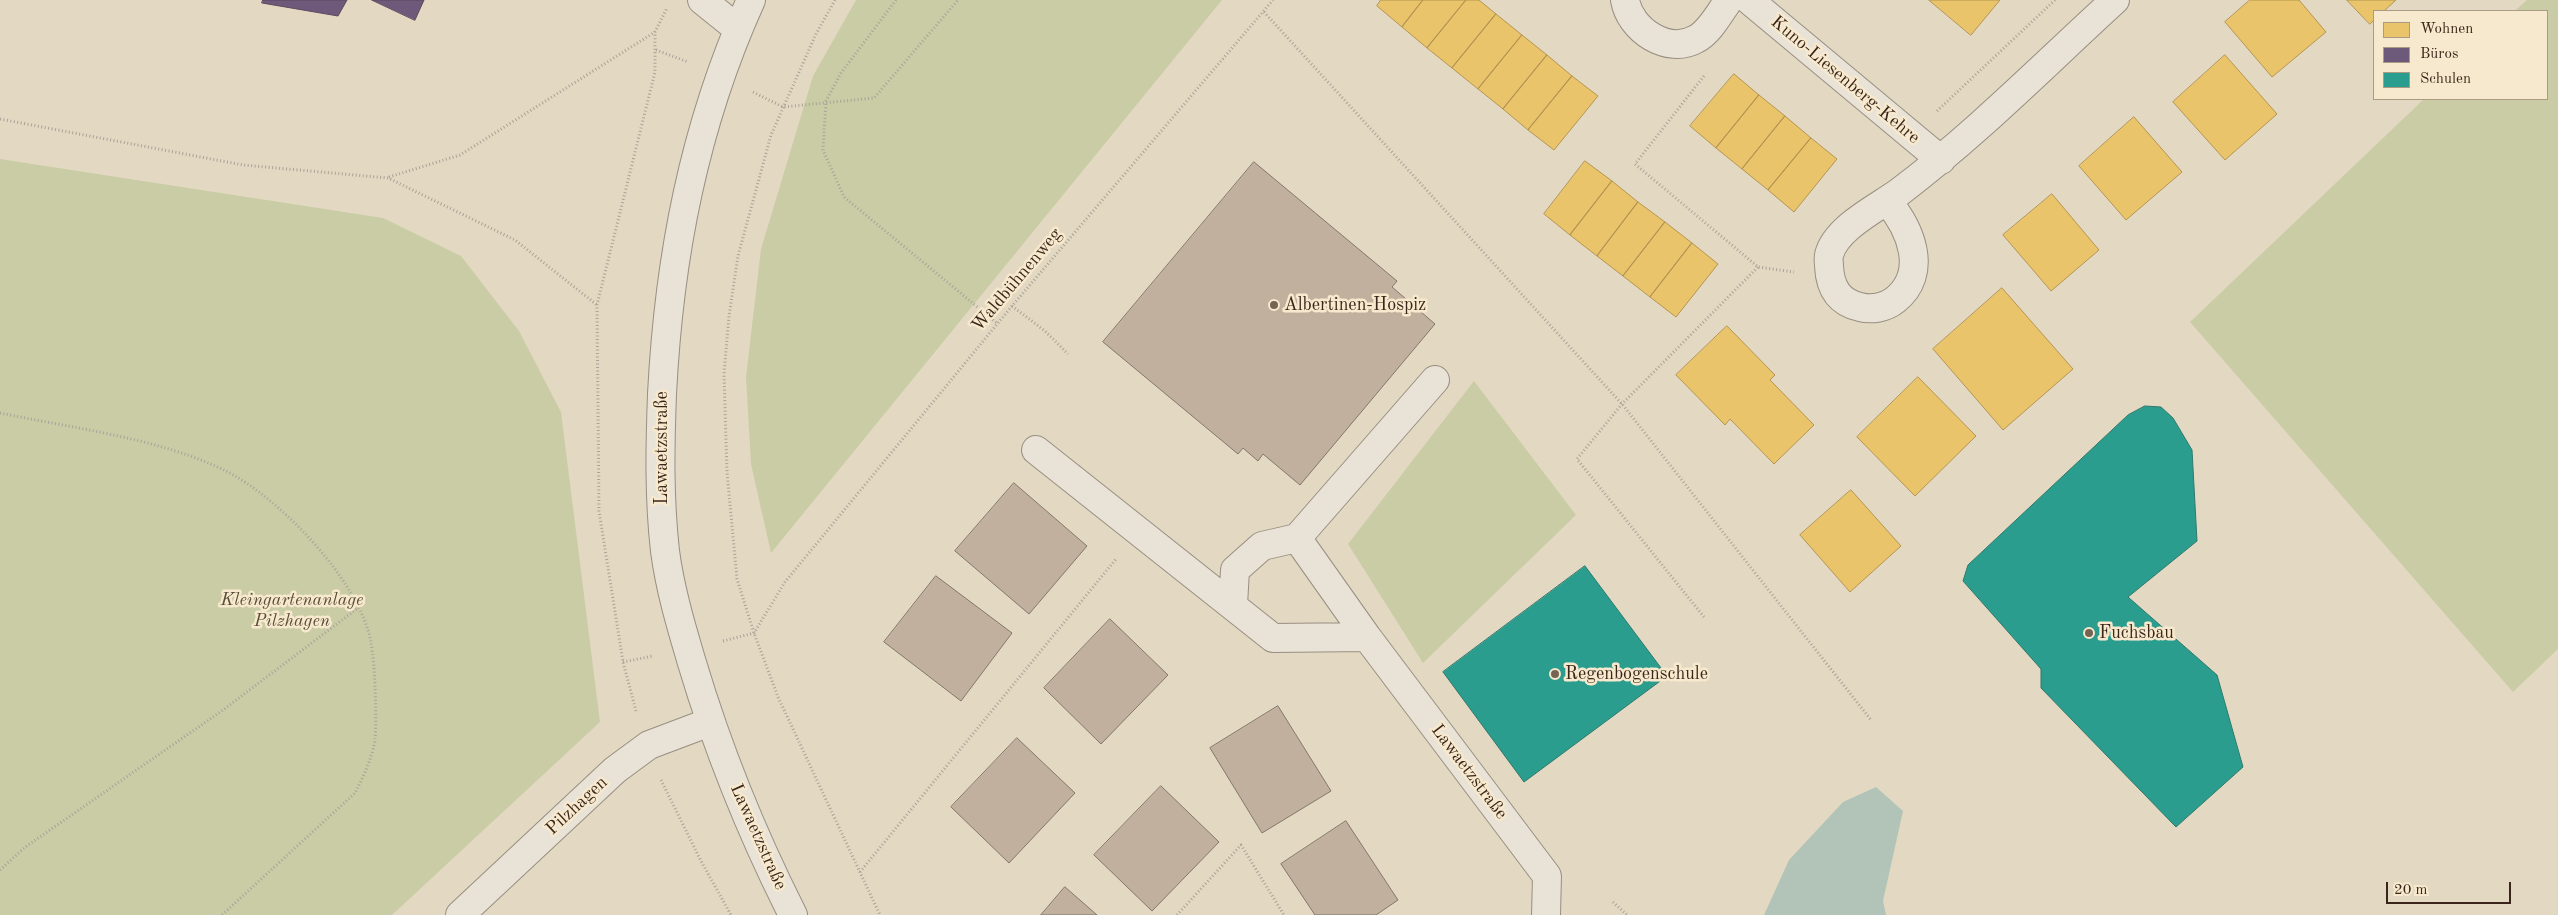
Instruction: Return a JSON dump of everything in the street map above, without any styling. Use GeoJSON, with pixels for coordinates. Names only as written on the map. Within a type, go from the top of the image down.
{"type":"FeatureCollection","features":[{"type":"Feature","properties":{"kind":"street"},"geometry":{"type":"LineString","coordinates":[[702,0],[738,29]]}},
{"type":"Feature","properties":{"kind":"street","name":"Lawaetzstraße"},"geometry":{"type":"LineString","coordinates":[[751,0],[720,76],[692,166],[678,231],[664,352],[658,473],[665,552],[674,602],[710,722],[764,859],[793,915]]}},
{"type":"Feature","properties":{"kind":"street"},"geometry":{"type":"LineString","coordinates":[[1625,0],[1626,8],[1636,25],[1666,44],[1682,44],[1697,39],[1729,0]]}},
{"type":"Feature","properties":{"kind":"street","name":"Kuno-Liesenberg-Kehre"},"geometry":{"type":"LineString","coordinates":[[1749,0],[1941,160]]}},
{"type":"Feature","properties":{"kind":"street"},"geometry":{"type":"LineString","coordinates":[[1887,201],[1897,212],[1911,241],[1914,256],[1912,276],[1904,292],[1888,306],[1867,309],[1848,304],[1835,293],[1829,276],[1829,255],[1841,235],[1858,219],[1887,201],[1941,160],[2115,0]]}},
{"type":"Feature","properties":{"kind":"street"},"geometry":{"type":"LineString","coordinates":[[1233,605],[1235,570],[1262,546],[1297,538],[1435,380]]}},
{"type":"Feature","properties":{"kind":"street"},"geometry":{"type":"LineString","coordinates":[[1036,450],[1233,605],[1272,638],[1367,637]]}},
{"type":"Feature","properties":{"kind":"street","name":"Lawaetzstraße"},"geometry":{"type":"LineString","coordinates":[[1297,538],[1367,637],[1547,876],[1546,915]]}},
{"type":"Feature","properties":{"kind":"street","name":"Pilzhagen"},"geometry":{"type":"LineString","coordinates":[[460,915],[615,770],[649,745],[710,722]]}},
{"type":"Feature","properties":{"kind":"path"},"geometry":{"type":"LineString","coordinates":[[671,0],[655,32],[655,72],[597,305],[599,511],[623,662],[639,721],[661,779],[701,861],[731,915]]}},
{"type":"Feature","properties":{"kind":"path"},"geometry":{"type":"LineString","coordinates":[[834,0],[771,135],[738,256],[729,316],[724,374],[727,472],[737,579],[754,633],[778,697],[880,915]]}},
{"type":"Feature","properties":{"kind":"path"},"geometry":{"type":"LineString","coordinates":[[896,0],[841,73],[826,101],[823,150],[844,197],[998,324]]}},
{"type":"Feature","properties":{"kind":"path"},"geometry":{"type":"LineString","coordinates":[[720,76],[783,107],[826,101],[874,98],[958,0]]}},
{"type":"Feature","properties":{"kind":"path","name":"Waldbühnenweg"},"geometry":{"type":"LineString","coordinates":[[754,633],[785,582],[1012,306],[1273,0]]}},
{"type":"Feature","properties":{"kind":"path"},"geometry":{"type":"LineString","coordinates":[[1911,135],[2054,0]]}},
{"type":"Feature","properties":{"kind":"path"},"geometry":{"type":"LineString","coordinates":[[1264,12],[1622,404],[1872,720]]}},
{"type":"Feature","properties":{"kind":"path"},"geometry":{"type":"LineString","coordinates":[[388,178],[460,155],[655,32]]}},
{"type":"Feature","properties":{"kind":"path"},"geometry":{"type":"LineString","coordinates":[[1708,71],[1635,164],[1758,267],[1829,276]]}},
{"type":"Feature","properties":{"kind":"path"},"geometry":{"type":"LineString","coordinates":[[0,119],[243,165],[388,178],[515,240],[597,305]]}},
{"type":"Feature","properties":{"kind":"path"},"geometry":{"type":"LineString","coordinates":[[1704,617],[1577,459],[1622,404],[1758,267]]}},
{"type":"Feature","properties":{"kind":"path"},"geometry":{"type":"LineString","coordinates":[[1012,306],[1045,331],[1068,354]]}},
{"type":"Feature","properties":{"kind":"path"},"geometry":{"type":"LineString","coordinates":[[0,413],[173,450],[225,470],[264,496],[305,532],[339,574],[358,608],[371,641],[374,688],[374,740],[366,771],[355,793],[222,915]]}},
{"type":"Feature","properties":{"kind":"path"},"geometry":{"type":"LineString","coordinates":[[860,872],[1139,531]]}},
{"type":"Feature","properties":{"kind":"path"},"geometry":{"type":"LineString","coordinates":[[0,870],[24,848],[223,710],[358,608]]}},
{"type":"Feature","properties":{"kind":"path"},"geometry":{"type":"LineString","coordinates":[[1177,915],[1241,845],[1284,915]]}},
{"type":"Feature","properties":{"kind":"path"},"geometry":{"type":"LineString","coordinates":[[1613,902],[1627,915]]}},
{"type":"Feature","properties":{"kind":"green space"},"geometry":{"type":"Polygon","coordinates":[[[856,0],[1222,0],[771,553],[751,464],[746,377],[761,249],[813,76],[856,0]]]}},
{"type":"Feature","properties":{"kind":"green space"},"geometry":{"type":"Polygon","coordinates":[[[2527,0],[2558,0],[2558,649],[2513,692],[2190,322],[2423,100],[2548,100],[2548,10],[2516,10],[2527,0]]]}},
{"type":"Feature","properties":{"kind":"green space","name":"Kleingartenanlage Pilzhagen"},"geometry":{"type":"Polygon","coordinates":[[[0,159],[383,218],[461,256],[519,331],[561,412],[600,722],[392,915],[0,915],[0,159]]]}},
{"type":"Feature","properties":{"kind":"green space"},"geometry":{"type":"Polygon","coordinates":[[[1474,381],[1576,515],[1423,663],[1348,544],[1474,381]]]}},
{"type":"Feature","properties":{"kind":"shaded area"},"geometry":{"type":"Polygon","coordinates":[[[1876,787],[1903,811],[1883,901],[1886,915],[1764,915],[1789,860],[1843,802],[1876,787]]]}},
{"type":"Feature","properties":{"kind":"building: Wohnen"},"geometry":{"type":"Polygon","coordinates":[[[1381,0],[1423,0],[1402,27],[1377,6],[1381,0]]]}},
{"type":"Feature","properties":{"kind":"building: Wohnen"},"geometry":{"type":"Polygon","coordinates":[[[1423,0],[1466,0],[1427,48],[1402,27],[1423,0]]]}},
{"type":"Feature","properties":{"kind":"building: Wohnen"},"geometry":{"type":"Polygon","coordinates":[[[1466,0],[1479,0],[1496,14],[1452,68],[1427,48],[1466,0]]]}},
{"type":"Feature","properties":{"kind":"building: Wohnen"},"geometry":{"type":"Polygon","coordinates":[[[1929,0],[2000,0],[1971,35],[1929,0]]]}},
{"type":"Feature","properties":{"kind":"building: Wohnen"},"geometry":{"type":"Polygon","coordinates":[[[2250,0],[2299,0],[2326,32],[2272,77],[2225,22],[2250,0]]]}},
{"type":"Feature","properties":{"kind":"building: Wohnen"},"geometry":{"type":"Polygon","coordinates":[[[2347,0],[2396,0],[2385,10],[2373,10],[2373,21],[2370,24],[2347,0]]]}},
{"type":"Feature","properties":{"kind":"building: Wohnen"},"geometry":{"type":"Polygon","coordinates":[[[1496,14],[1522,35],[1478,89],[1452,68],[1496,14]]]}},
{"type":"Feature","properties":{"kind":"building: Wohnen"},"geometry":{"type":"Polygon","coordinates":[[[1522,35],[1547,55],[1503,109],[1478,89],[1522,35]]]}},
{"type":"Feature","properties":{"kind":"building: Wohnen"},"geometry":{"type":"Polygon","coordinates":[[[1547,55],[1572,76],[1528,130],[1503,109],[1547,55]]]}},
{"type":"Feature","properties":{"kind":"building: Wohnen"},"geometry":{"type":"Polygon","coordinates":[[[2225,55],[2277,114],[2225,160],[2173,102],[2225,55]]]}},
{"type":"Feature","properties":{"kind":"building: Wohnen"},"geometry":{"type":"Polygon","coordinates":[[[1734,74],[1759,95],[1716,148],[1690,126],[1734,74]]]}},
{"type":"Feature","properties":{"kind":"building: Wohnen"},"geometry":{"type":"Polygon","coordinates":[[[1572,76],[1598,96],[1554,150],[1528,130],[1572,76]]]}},
{"type":"Feature","properties":{"kind":"building: Wohnen"},"geometry":{"type":"Polygon","coordinates":[[[1759,95],[1785,116],[1742,169],[1716,148],[1759,95]]]}},
{"type":"Feature","properties":{"kind":"building: Wohnen"},"geometry":{"type":"Polygon","coordinates":[[[1785,116],[1811,138],[1768,190],[1742,169],[1785,116]]]}},
{"type":"Feature","properties":{"kind":"building: Wohnen"},"geometry":{"type":"Polygon","coordinates":[[[2134,117],[2182,172],[2126,220],[2079,166],[2134,117]]]}},
{"type":"Feature","properties":{"kind":"building: Wohnen"},"geometry":{"type":"Polygon","coordinates":[[[1811,138],[1837,159],[1794,212],[1768,190],[1811,138]]]}},
{"type":"Feature","properties":{"kind":"building: Wohnen"},"geometry":{"type":"Polygon","coordinates":[[[1585,161],[1612,181],[1570,235],[1544,214],[1585,161]]]}},
{"type":"Feature","properties":{"kind":"building: Wohnen"},"geometry":{"type":"Polygon","coordinates":[[[1612,181],[1638,202],[1597,256],[1570,235],[1612,181]]]}},
{"type":"Feature","properties":{"kind":"building: Wohnen"},"geometry":{"type":"Polygon","coordinates":[[[2052,194],[2099,250],[2051,291],[2003,235],[2052,194]]]}},
{"type":"Feature","properties":{"kind":"building: Wohnen"},"geometry":{"type":"Polygon","coordinates":[[[1638,202],[1665,222],[1623,276],[1597,256],[1638,202]]]}},
{"type":"Feature","properties":{"kind":"building: Wohnen"},"geometry":{"type":"Polygon","coordinates":[[[1665,222],[1692,243],[1650,297],[1623,276],[1665,222]]]}},
{"type":"Feature","properties":{"kind":"building: Wohnen"},"geometry":{"type":"Polygon","coordinates":[[[1692,243],[1718,264],[1676,317],[1650,297],[1692,243]]]}},
{"type":"Feature","properties":{"kind":"building: Wohnen"},"geometry":{"type":"Polygon","coordinates":[[[2002,288],[2073,369],[2003,430],[1933,349],[2002,288]]]}},
{"type":"Feature","properties":{"kind":"building: Wohnen"},"geometry":{"type":"Polygon","coordinates":[[[1727,326],[1775,375],[1770,380],[1814,425],[1774,464],[1730,419],[1725,425],[1676,375],[1727,326]]]}},
{"type":"Feature","properties":{"kind":"building: Wohnen"},"geometry":{"type":"Polygon","coordinates":[[[1918,377],[1976,436],[1915,496],[1857,437],[1918,377]]]}},
{"type":"Feature","properties":{"kind":"building: Wohnen"},"geometry":{"type":"Polygon","coordinates":[[[1851,490],[1901,546],[1850,592],[1800,535],[1851,490]]]}},
{"type":"Feature","properties":{"kind":"building: Büros"},"geometry":{"type":"Polygon","coordinates":[[[263,0],[347,0],[338,16],[262,3],[263,0]]]}},
{"type":"Feature","properties":{"kind":"building: Büros"},"geometry":{"type":"Polygon","coordinates":[[[372,0],[424,0],[415,20],[372,0]]]}},
{"type":"Feature","properties":{"kind":"building: Schulen","name":"Fuchsbau"},"geometry":{"type":"Polygon","coordinates":[[[2145,406],[2161,407],[2173,418],[2192,450],[2197,541],[2128,597],[2217,675],[2243,767],[2176,827],[2041,688],[2041,669],[1963,581],[1968,565],[2128,415],[2145,406]]]}},
{"type":"Feature","properties":{"kind":"building: Schulen","name":"Regenbogenschule"},"geometry":{"type":"Polygon","coordinates":[[[1585,566],[1667,676],[1524,782],[1443,672],[1585,566]]]}},
{"type":"Feature","properties":{"kind":"building: Sonstige","name":"Albertinen-Hospiz"},"geometry":{"type":"Polygon","coordinates":[[[1254,162],[1397,281],[1392,287],[1435,324],[1300,485],[1263,454],[1258,461],[1243,448],[1238,454],[1103,342],[1254,162]]]}},
{"type":"Feature","properties":{"kind":"building: Sonstige"},"geometry":{"type":"Polygon","coordinates":[[[1014,483],[1087,546],[1029,614],[955,551],[1014,483]]]}},
{"type":"Feature","properties":{"kind":"building: Sonstige"},"geometry":{"type":"Polygon","coordinates":[[[936,576],[1012,633],[961,701],[884,642],[936,576]]]}},
{"type":"Feature","properties":{"kind":"building: Sonstige"},"geometry":{"type":"Polygon","coordinates":[[[1110,619],[1168,675],[1101,744],[1044,688],[1110,619]]]}},
{"type":"Feature","properties":{"kind":"building: Sonstige"},"geometry":{"type":"Polygon","coordinates":[[[1278,706],[1331,791],[1262,833],[1210,748],[1278,706]]]}},
{"type":"Feature","properties":{"kind":"building: Sonstige"},"geometry":{"type":"Polygon","coordinates":[[[1017,738],[1075,793],[1009,863],[951,807],[1017,738]]]}},
{"type":"Feature","properties":{"kind":"building: Sonstige"},"geometry":{"type":"Polygon","coordinates":[[[1161,786],[1219,842],[1152,911],[1094,855],[1161,786]]]}},
{"type":"Feature","properties":{"kind":"building: Sonstige"},"geometry":{"type":"Polygon","coordinates":[[[1346,821],[1398,900],[1376,915],[1315,915],[1281,864],[1346,821]]]}},
{"type":"Feature","properties":{"kind":"building: Sonstige"},"geometry":{"type":"Polygon","coordinates":[[[1065,887],[1097,915],[1041,915],[1065,887]]]}},
{"type":"Feature","properties":{"kind":"place","name":"Albertinen-Hospiz"},"geometry":{"type":"Point","coordinates":[1274,305]}},
{"type":"Feature","properties":{"kind":"place","name":"Fuchsbau"},"geometry":{"type":"Point","coordinates":[2089,633]}},
{"type":"Feature","properties":{"kind":"place","name":"Regenbogenschule"},"geometry":{"type":"Point","coordinates":[1555,674]}}]}
